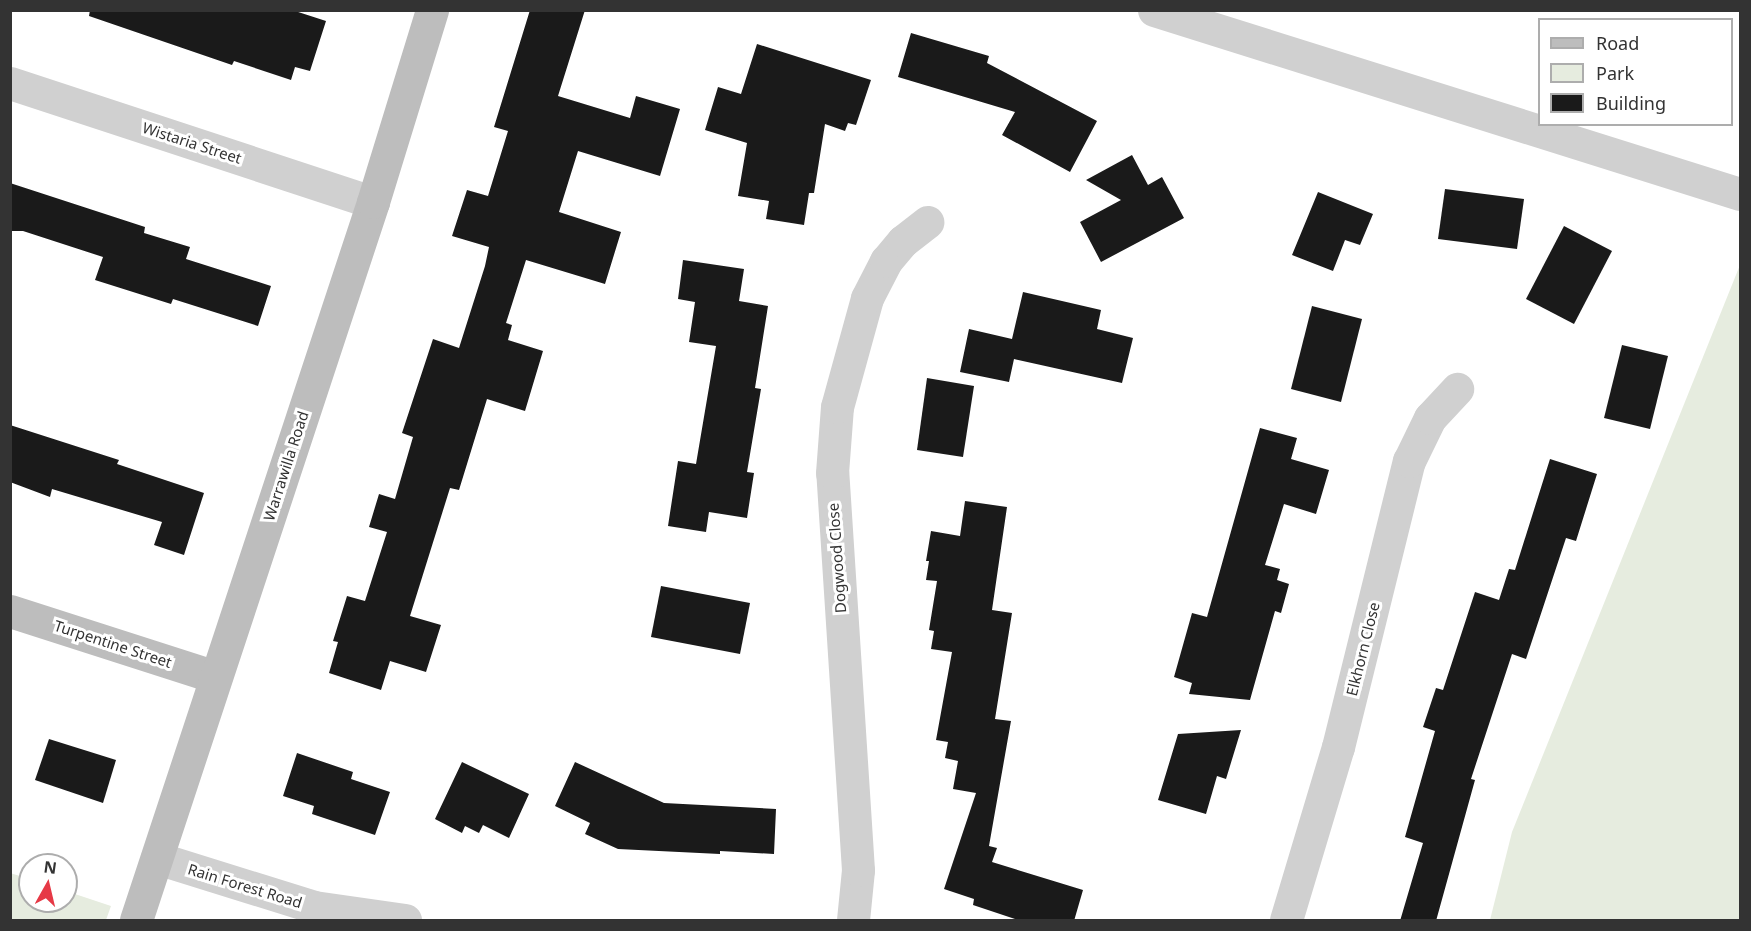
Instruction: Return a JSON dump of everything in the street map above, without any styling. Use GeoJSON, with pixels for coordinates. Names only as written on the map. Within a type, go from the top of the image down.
{"type":"FeatureCollection","features":[{"type":"Feature","properties":{"kind":"street","name":"Warrawilla Road"},"geometry":{"type":"LineString","coordinates":[[136,921],[373,202],[432,10]]}},
{"type":"Feature","properties":{"kind":"street"},"geometry":{"type":"LineString","coordinates":[[1154,10],[1740,194]]}},
{"type":"Feature","properties":{"kind":"street","name":"Wistaria Street"},"geometry":{"type":"LineString","coordinates":[[10,83],[373,202]]}},
{"type":"Feature","properties":{"kind":"street","name":"Dogwood Close"},"geometry":{"type":"LineString","coordinates":[[853,921],[858,870],[831,473],[837,407],[867,298],[886,261],[903,242],[927,222]]}},
{"type":"Feature","properties":{"kind":"street","name":"Elkhorn Close"},"geometry":{"type":"LineString","coordinates":[[1286,921],[1338,747],[1409,461],[1430,418],[1457,389]]}},
{"type":"Feature","properties":{"kind":"street","name":"Turpentine Street"},"geometry":{"type":"LineString","coordinates":[[10,611],[216,677]]}},
{"type":"Feature","properties":{"kind":"street","name":"Rain Forest Road"},"geometry":{"type":"LineString","coordinates":[[157,858],[314,907],[405,921]]}},
{"type":"Feature","properties":{"kind":"green space"},"geometry":{"type":"Polygon","coordinates":[[[1740,265],[1740,920],[1490,920],[1512,832],[1740,265]]]}},
{"type":"Feature","properties":{"kind":"green space"},"geometry":{"type":"Polygon","coordinates":[[[10,873],[18,875],[18,913],[78,913],[78,895],[111,906],[106,920],[11,920],[10,873]]]}},
{"type":"Feature","properties":{"kind":"building"},"geometry":{"type":"Polygon","coordinates":[[[90,10],[292,10],[326,21],[310,71],[295,67],[291,80],[234,61],[232,65],[89,16],[90,10]]]}},
{"type":"Feature","properties":{"kind":"building"},"geometry":{"type":"Polygon","coordinates":[[[530,10],[585,10],[558,96],[630,118],[636,96],[680,109],[660,176],[578,151],[559,212],[621,232],[605,284],[526,260],[506,323],[512,325],[508,340],[543,351],[525,411],[487,399],[459,490],[450,488],[410,616],[441,625],[426,672],[390,661],[381,690],[329,673],[338,642],[333,641],[347,596],[365,601],[387,532],[369,527],[379,494],[395,499],[413,437],[402,433],[433,339],[459,348],[485,266],[489,247],[452,236],[467,190],[488,196],[508,131],[494,127],[530,10]]]}},
{"type":"Feature","properties":{"kind":"building"},"geometry":{"type":"Polygon","coordinates":[[[911,33],[989,56],[987,63],[1097,121],[1070,172],[1002,135],[1015,112],[898,77],[911,33]]]}},
{"type":"Feature","properties":{"kind":"building"},"geometry":{"type":"Polygon","coordinates":[[[757,44],[871,80],[856,125],[848,123],[845,131],[825,124],[814,193],[809,193],[804,225],[766,219],[769,201],[738,196],[747,143],[705,130],[718,87],[741,94],[757,44]]]}},
{"type":"Feature","properties":{"kind":"building"},"geometry":{"type":"Polygon","coordinates":[[[1132,155],[1148,185],[1162,177],[1184,218],[1101,262],[1080,222],[1121,200],[1086,180],[1132,155]]]}},
{"type":"Feature","properties":{"kind":"building"},"geometry":{"type":"Polygon","coordinates":[[[10,183],[145,227],[144,233],[190,247],[186,259],[271,286],[258,326],[173,299],[171,304],[95,280],[103,257],[23,231],[10,231],[10,183]]]}},
{"type":"Feature","properties":{"kind":"building"},"geometry":{"type":"Polygon","coordinates":[[[1445,189],[1524,199],[1517,249],[1438,239],[1445,189]]]}},
{"type":"Feature","properties":{"kind":"building"},"geometry":{"type":"Polygon","coordinates":[[[1318,192],[1373,214],[1360,245],[1345,240],[1333,271],[1292,255],[1318,192]]]}},
{"type":"Feature","properties":{"kind":"building"},"geometry":{"type":"Polygon","coordinates":[[[1564,226],[1612,251],[1574,324],[1526,299],[1564,226]]]}},
{"type":"Feature","properties":{"kind":"building"},"geometry":{"type":"Polygon","coordinates":[[[683,260],[744,269],[739,301],[768,306],[755,388],[761,389],[747,472],[754,473],[747,518],[709,512],[706,532],[668,526],[678,461],[696,464],[716,346],[689,342],[695,302],[678,299],[683,260]]]}},
{"type":"Feature","properties":{"kind":"building"},"geometry":{"type":"Polygon","coordinates":[[[1023,292],[1101,310],[1097,329],[1133,338],[1122,383],[1014,359],[1009,382],[960,372],[969,329],[1012,339],[1023,292]]]}},
{"type":"Feature","properties":{"kind":"building"},"geometry":{"type":"Polygon","coordinates":[[[1312,306],[1362,319],[1341,402],[1291,389],[1312,306]]]}},
{"type":"Feature","properties":{"kind":"building"},"geometry":{"type":"Polygon","coordinates":[[[1622,345],[1668,356],[1650,429],[1604,418],[1622,345]]]}},
{"type":"Feature","properties":{"kind":"building"},"geometry":{"type":"Polygon","coordinates":[[[927,378],[974,386],[963,457],[917,450],[927,378]]]}},
{"type":"Feature","properties":{"kind":"building"},"geometry":{"type":"Polygon","coordinates":[[[10,425],[119,460],[117,464],[204,493],[184,555],[154,545],[162,522],[52,489],[50,497],[10,482],[10,425]]]}},
{"type":"Feature","properties":{"kind":"building"},"geometry":{"type":"Polygon","coordinates":[[[1260,428],[1297,438],[1291,459],[1329,470],[1316,514],[1284,504],[1265,565],[1280,569],[1277,580],[1289,584],[1281,613],[1275,611],[1250,700],[1189,694],[1192,683],[1174,677],[1192,613],[1207,617],[1260,428]]]}},
{"type":"Feature","properties":{"kind":"building"},"geometry":{"type":"Polygon","coordinates":[[[1550,459],[1597,474],[1576,541],[1566,538],[1526,659],[1512,654],[1471,779],[1475,780],[1436,921],[1400,921],[1423,843],[1405,837],[1435,731],[1423,727],[1436,688],[1443,690],[1475,592],[1499,600],[1509,569],[1515,570],[1550,459]]]}},
{"type":"Feature","properties":{"kind":"building"},"geometry":{"type":"Polygon","coordinates":[[[965,501],[1007,507],[992,610],[1012,613],[995,719],[1011,721],[989,846],[997,848],[992,862],[1083,890],[1074,921],[1021,921],[973,905],[974,899],[944,889],[976,793],[953,789],[958,761],[945,758],[948,742],[936,740],[952,652],[931,649],[934,631],[929,630],[937,581],[926,580],[929,561],[926,561],[931,531],[960,536],[965,501]]]}},
{"type":"Feature","properties":{"kind":"building"},"geometry":{"type":"Polygon","coordinates":[[[661,586],[750,603],[740,654],[651,637],[661,586]]]}},
{"type":"Feature","properties":{"kind":"building"},"geometry":{"type":"Polygon","coordinates":[[[1241,730],[1226,779],[1217,776],[1206,814],[1158,800],[1178,734],[1241,730]]]}},
{"type":"Feature","properties":{"kind":"building"},"geometry":{"type":"Polygon","coordinates":[[[49,739],[116,760],[103,803],[35,780],[49,739]]]}},
{"type":"Feature","properties":{"kind":"building"},"geometry":{"type":"Polygon","coordinates":[[[297,753],[353,772],[351,779],[390,792],[375,835],[312,814],[314,806],[283,796],[297,753]]]}},
{"type":"Feature","properties":{"kind":"building"},"geometry":{"type":"Polygon","coordinates":[[[462,762],[529,794],[509,838],[483,825],[479,833],[465,826],[462,833],[435,819],[462,762]]]}},
{"type":"Feature","properties":{"kind":"building"},"geometry":{"type":"Polygon","coordinates":[[[575,762],[664,803],[776,809],[774,854],[618,849],[585,834],[590,823],[555,806],[575,762]]]}}]}
